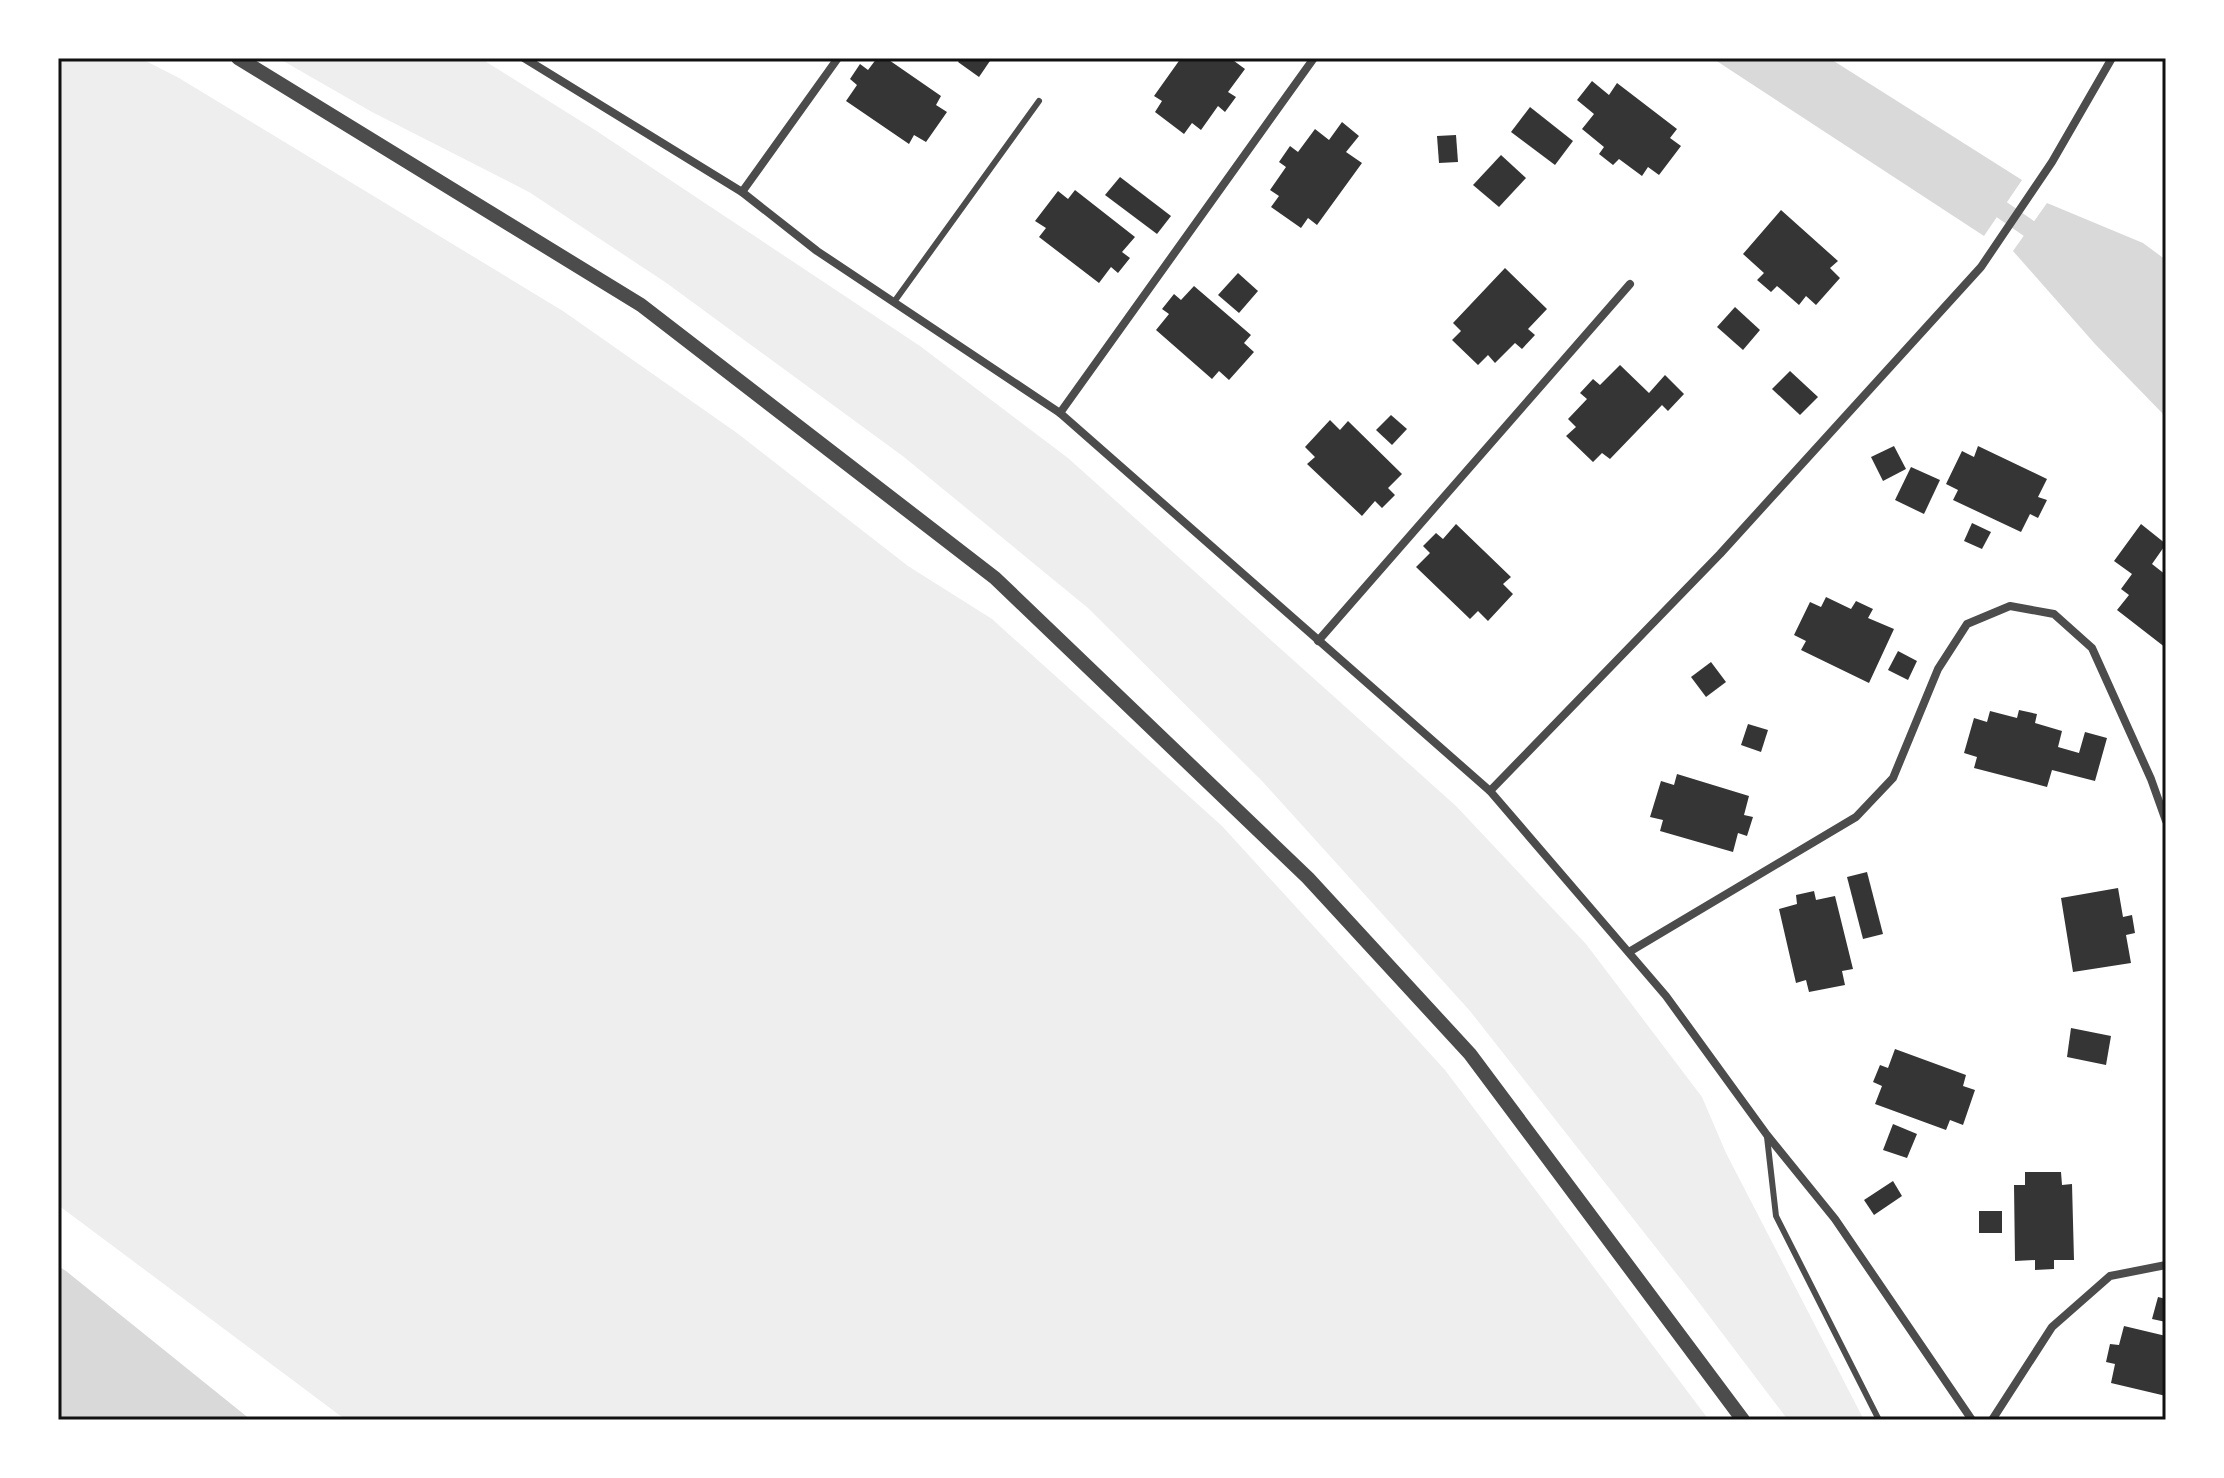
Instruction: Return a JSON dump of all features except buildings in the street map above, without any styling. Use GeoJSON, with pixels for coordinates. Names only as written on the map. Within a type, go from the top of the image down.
{"type":"FeatureCollection","features":[{"type":"Feature","properties":{"kind":"street"},"geometry":{"type":"LineString","coordinates":[[238,58],[641,305],[995,578],[1308,878],[1470,1054],[1743,1420]]}},
{"type":"Feature","properties":{"kind":"street"},"geometry":{"type":"LineString","coordinates":[[524,58],[742,192],[817,251],[1060,413],[1490,791],[1666,996],[1767,1135],[1835,1219],[1972,1420]]}},
{"type":"Feature","properties":{"kind":"street"},"geometry":{"type":"LineString","coordinates":[[742,192],[838,58]]}},
{"type":"Feature","properties":{"kind":"street"},"geometry":{"type":"LineString","coordinates":[[1060,413],[1314,58]]}},
{"type":"Feature","properties":{"kind":"street"},"geometry":{"type":"LineString","coordinates":[[1490,791],[1720,554],[1981,267],[2052,162],[2112,58]]}},
{"type":"Feature","properties":{"kind":"street"},"geometry":{"type":"LineString","coordinates":[[1318,641],[1630,284]]}},
{"type":"Feature","properties":{"kind":"street"},"geometry":{"type":"LineString","coordinates":[[1629,952],[1856,817],[1893,778],[1938,669],[1967,624],[2010,606],[2054,614],[2092,648],[2151,779],[2166,821]]}},
{"type":"Feature","properties":{"kind":"street"},"geometry":{"type":"LineString","coordinates":[[1992,1420],[2052,1327],[2110,1276],[2166,1265]]}},
{"type":"Feature","properties":{"kind":"lane"},"geometry":{"type":"LineString","coordinates":[[894,302],[1039,101]]}},
{"type":"Feature","properties":{"kind":"lane"},"geometry":{"type":"LineString","coordinates":[[1767,1135],[1776,1216],[1879,1420]]}},
{"type":"Feature","properties":{"kind":"shaded area"},"geometry":{"type":"Polygon","coordinates":[[[58,58],[140,58],[179,78],[563,311],[737,433],[908,566],[992,619],[1222,826],[1445,1070],[1709,1420],[346,1420],[58,1205],[58,58]]]}},
{"type":"Feature","properties":{"kind":"shaded area"},"geometry":{"type":"Polygon","coordinates":[[[278,58],[480,58],[595,130],[920,346],[1068,458],[1456,806],[1586,944],[1702,1097],[1726,1153],[1864,1420],[1788,1420],[1470,1011],[1262,781],[1088,608],[904,457],[665,282],[529,192],[372,112],[278,58]]]}},
{"type":"Feature","properties":{"kind":"shaded area"},"geometry":{"type":"Polygon","coordinates":[[[1712,58],[1829,58],[2022,180],[1984,236],[1712,58]]]}},
{"type":"Feature","properties":{"kind":"shaded area"},"geometry":{"type":"Polygon","coordinates":[[[2047,203],[2143,243],[2166,260],[2166,417],[2095,344],[2013,251],[2047,203]]]}},
{"type":"Feature","properties":{"kind":"shaded area"},"geometry":{"type":"Polygon","coordinates":[[[58,1266],[66,1271],[251,1420],[58,1420],[58,1266]]]}},
{"type":"Feature","properties":{"kind":"waterway"},"geometry":{"type":"LineString","coordinates":[[1982,196],[2047,241]]}}]}
